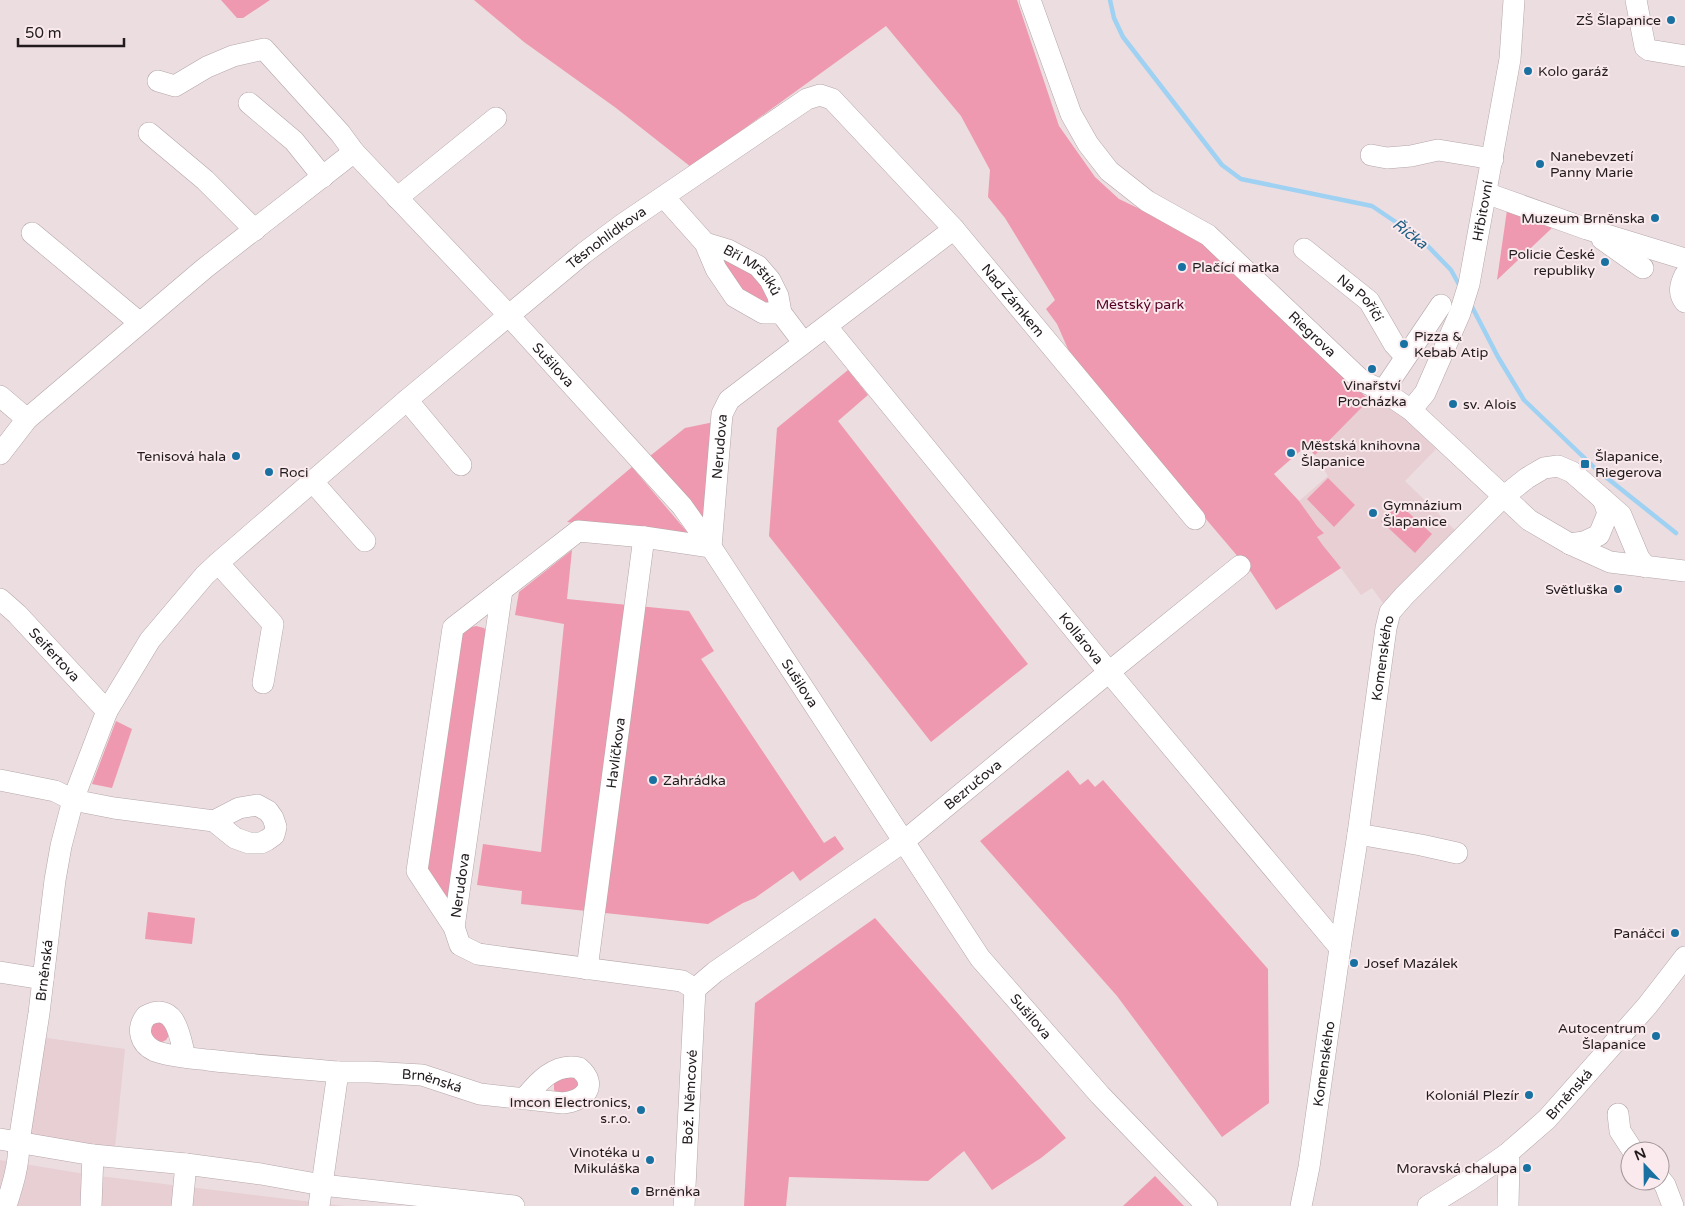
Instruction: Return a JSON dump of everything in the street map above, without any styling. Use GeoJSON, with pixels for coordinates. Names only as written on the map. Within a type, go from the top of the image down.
{"type":"FeatureCollection","features":[{"type":"Feature","properties":{"kind":"street","name":"Riegrova"},"geometry":{"type":"LineString","coordinates":[[1030,0],[1070,114],[1088,144],[1109,171],[1147,201],[1208,235],[1362,381],[1383,390],[1411,410],[1529,520],[1570,544],[1610,562],[1685,572]]}},
{"type":"Feature","properties":{"kind":"street","name":"Hřbitovní"},"geometry":{"type":"LineString","coordinates":[[1411,410],[1425,393],[1450,309],[1469,284],[1510,58],[1514,0]]}},
{"type":"Feature","properties":{"kind":"street"},"geometry":{"type":"LineString","coordinates":[[1636,0],[1645,47],[1649,50],[1685,56]]}},
{"type":"Feature","properties":{"kind":"street","name":"Sušilova"},"geometry":{"type":"LineString","coordinates":[[158,80],[176,86],[207,67],[233,56],[264,49],[340,133],[354,152],[508,315],[682,506],[711,547],[980,958],[1100,1095],[1207,1206]]}},
{"type":"Feature","properties":{"kind":"street","name":"Těsnohlídkova"},"geometry":{"type":"LineString","coordinates":[[211,569],[407,400],[584,253],[807,99],[820,96]]}},
{"type":"Feature","properties":{"kind":"street","name":"Nad Zámkem"},"geometry":{"type":"LineString","coordinates":[[820,96],[832,99],[954,229],[1195,519]]}},
{"type":"Feature","properties":{"kind":"street"},"geometry":{"type":"LineString","coordinates":[[249,103],[294,141],[323,177]]}},
{"type":"Feature","properties":{"kind":"street"},"geometry":{"type":"LineString","coordinates":[[397,198],[496,118]]}},
{"type":"Feature","properties":{"kind":"street"},"geometry":{"type":"LineString","coordinates":[[149,133],[204,180],[255,230]]}},
{"type":"Feature","properties":{"kind":"street"},"geometry":{"type":"LineString","coordinates":[[1371,155],[1387,158],[1411,156],[1438,150],[1493,159]]}},
{"type":"Feature","properties":{"kind":"street"},"geometry":{"type":"LineString","coordinates":[[0,454],[27,419],[205,268],[354,152]]}},
{"type":"Feature","properties":{"kind":"street"},"geometry":{"type":"LineString","coordinates":[[1486,193],[1685,259]]}},
{"type":"Feature","properties":{"kind":"street","name":"Bří Mrštíků"},"geometry":{"type":"LineString","coordinates":[[664,197],[705,243],[716,269],[735,296],[763,312],[781,313]]}},
{"type":"Feature","properties":{"kind":"street"},"geometry":{"type":"LineString","coordinates":[[1587,228],[1643,268]]}},
{"type":"Feature","properties":{"kind":"street","name":"Nerudova"},"geometry":{"type":"LineString","coordinates":[[454,927],[417,872],[453,628],[578,531],[644,537],[711,547],[722,414],[729,400],[954,229]]}},
{"type":"Feature","properties":{"kind":"street"},"geometry":{"type":"LineString","coordinates":[[32,233],[140,323]]}},
{"type":"Feature","properties":{"kind":"street","name":"Bří Mrštíků"},"geometry":{"type":"LineString","coordinates":[[705,243],[728,250],[758,266],[770,280],[778,296],[781,313],[804,342]]}},
{"type":"Feature","properties":{"kind":"street","name":"Na Poříčí"},"geometry":{"type":"LineString","coordinates":[[1304,249],[1369,300],[1394,344],[1405,356]]}},
{"type":"Feature","properties":{"kind":"street"},"geometry":{"type":"LineString","coordinates":[[1685,275],[1680,292],[1685,302]]}},
{"type":"Feature","properties":{"kind":"street"},"geometry":{"type":"LineString","coordinates":[[1383,390],[1405,356],[1450,309]]}},
{"type":"Feature","properties":{"kind":"street","name":"Kollárova"},"geometry":{"type":"LineString","coordinates":[[827,327],[1109,672],[1340,948]]}},
{"type":"Feature","properties":{"kind":"street"},"geometry":{"type":"LineString","coordinates":[[0,396],[27,419]]}},
{"type":"Feature","properties":{"kind":"street"},"geometry":{"type":"LineString","coordinates":[[407,400],[461,465]]}},
{"type":"Feature","properties":{"kind":"street","name":"Komenského"},"geometry":{"type":"LineString","coordinates":[[1301,1206],[1309,1167],[1386,628],[1390,612],[1503,497],[1527,478],[1544,468],[1558,466],[1572,472],[1620,516],[1639,558],[1646,567]]}},
{"type":"Feature","properties":{"kind":"street"},"geometry":{"type":"LineString","coordinates":[[312,481],[365,541]]}},
{"type":"Feature","properties":{"kind":"street"},"geometry":{"type":"LineString","coordinates":[[1570,544],[1584,542],[1599,535],[1608,514],[1602,499]]}},
{"type":"Feature","properties":{"kind":"street","name":"Havlíčkova"},"geometry":{"type":"LineString","coordinates":[[586,969],[644,537]]}},
{"type":"Feature","properties":{"kind":"street","name":"Bezručova"},"geometry":{"type":"LineString","coordinates":[[695,989],[715,972],[903,842],[1240,566]]}},
{"type":"Feature","properties":{"kind":"street"},"geometry":{"type":"LineString","coordinates":[[211,569],[273,624],[263,683]]}},
{"type":"Feature","properties":{"kind":"street","name":"Brněnská"},"geometry":{"type":"LineString","coordinates":[[6,1206],[16,1178],[19,1158],[10,1140],[44,979],[55,880],[61,846],[73,800],[107,711],[150,640],[211,569]]}},
{"type":"Feature","properties":{"kind":"street","name":"Nerudova"},"geometry":{"type":"LineString","coordinates":[[454,927],[502,590]]}},
{"type":"Feature","properties":{"kind":"street","name":"Seifertova"},"geometry":{"type":"LineString","coordinates":[[0,599],[17,614],[107,711]]}},
{"type":"Feature","properties":{"kind":"street"},"geometry":{"type":"LineString","coordinates":[[0,780],[55,791],[73,800],[114,808],[214,821]]}},
{"type":"Feature","properties":{"kind":"street"},"geometry":{"type":"LineString","coordinates":[[1358,834],[1421,844],[1457,853]]}},
{"type":"Feature","properties":{"kind":"street"},"geometry":{"type":"LineString","coordinates":[[454,927],[460,945],[478,954],[682,981],[695,989]]}},
{"type":"Feature","properties":{"kind":"street","name":"Brněnská"},"geometry":{"type":"LineString","coordinates":[[1428,1206],[1507,1154],[1547,1119],[1647,1006],[1685,956]]}},
{"type":"Feature","properties":{"kind":"street"},"geometry":{"type":"LineString","coordinates":[[0,972],[44,979]]}},
{"type":"Feature","properties":{"kind":"street","name":"Bož. Němcové"},"geometry":{"type":"LineString","coordinates":[[684,1206],[695,989]]}},
{"type":"Feature","properties":{"kind":"street","name":"Brněnská"},"geometry":{"type":"LineString","coordinates":[[185,1057],[259,1066],[338,1072],[422,1075],[480,1094],[524,1100]]}},
{"type":"Feature","properties":{"kind":"street"},"geometry":{"type":"LineString","coordinates":[[319,1206],[338,1072]]}},
{"type":"Feature","properties":{"kind":"street"},"geometry":{"type":"LineString","coordinates":[[1618,1114],[1620,1131],[1626,1141]]}},
{"type":"Feature","properties":{"kind":"street"},"geometry":{"type":"LineString","coordinates":[[10,1140],[93,1154],[261,1174],[322,1185],[472,1203],[514,1206]]}},
{"type":"Feature","properties":{"kind":"street"},"geometry":{"type":"LineString","coordinates":[[91,1206],[93,1154]]}},
{"type":"Feature","properties":{"kind":"street"},"geometry":{"type":"LineString","coordinates":[[1507,1154],[1509,1161],[1508,1206]]}},
{"type":"Feature","properties":{"kind":"street"},"geometry":{"type":"LineString","coordinates":[[182,1206],[186,1164]]}},
{"type":"Feature","properties":{"kind":"street"},"geometry":{"type":"LineString","coordinates":[[1668,1191],[1674,1206]]}},
{"type":"Feature","properties":{"kind":"shaded area","name":"Gymnázium Šlapanice"},"geometry":{"type":"Polygon","coordinates":[[[1369,400],[1398,408],[1436,449],[1405,481],[1456,531],[1383,603],[1372,588],[1361,595],[1332,556],[1325,551],[1317,536],[1324,532],[1317,526],[1299,501],[1328,476],[1315,455],[1369,400]]]}},
{"type":"Feature","properties":{"kind":"shaded area"},"geometry":{"type":"Polygon","coordinates":[[[40,1037],[125,1049],[115,1148],[27,1136],[40,1037]]]}},
{"type":"Feature","properties":{"kind":"shaded area"},"geometry":{"type":"Polygon","coordinates":[[[0,1160],[91,1175],[345,1206],[0,1206],[0,1160]]]}},
{"type":"Feature","properties":{"kind":"green space"},"geometry":{"type":"Polygon","coordinates":[[[221,0],[270,0],[243,18],[237,18],[221,0]]]}},
{"type":"Feature","properties":{"kind":"green space","name":"Městský park"},"geometry":{"type":"Polygon","coordinates":[[[474,0],[1017,0],[1059,126],[1095,177],[1119,199],[1204,240],[1369,400],[1315,455],[1306,446],[1274,474],[1299,501],[1324,533],[1317,537],[1341,568],[1276,610],[1251,572],[1075,365],[1057,324],[1046,309],[1055,300],[1005,218],[988,197],[990,170],[961,116],[886,26],[691,167],[616,108],[524,42],[474,0]]]}},
{"type":"Feature","properties":{"kind":"green space"},"geometry":{"type":"Polygon","coordinates":[[[1507,210],[1553,227],[1497,280],[1507,210]]]}},
{"type":"Feature","properties":{"kind":"green space"},"geometry":{"type":"Polygon","coordinates":[[[731,258],[757,272],[773,305],[753,303],[722,267],[725,260],[731,258]]]}},
{"type":"Feature","properties":{"kind":"green space"},"geometry":{"type":"Polygon","coordinates":[[[848,370],[868,395],[838,421],[1028,664],[931,742],[769,536],[777,428],[848,370]]]}},
{"type":"Feature","properties":{"kind":"green space"},"geometry":{"type":"Polygon","coordinates":[[[714,422],[706,521],[650,456],[685,428],[714,422]]]}},
{"type":"Feature","properties":{"kind":"green space"},"geometry":{"type":"Polygon","coordinates":[[[632,467],[688,533],[684,536],[567,522],[632,467]]]}},
{"type":"Feature","properties":{"kind":"green space"},"geometry":{"type":"Polygon","coordinates":[[[1328,478],[1355,505],[1334,527],[1307,499],[1328,478]]]}},
{"type":"Feature","properties":{"kind":"green space"},"geometry":{"type":"Polygon","coordinates":[[[1398,503],[1432,534],[1415,553],[1381,521],[1398,503]]]}},
{"type":"Feature","properties":{"kind":"green space"},"geometry":{"type":"Polygon","coordinates":[[[572,550],[567,599],[689,611],[714,651],[701,659],[824,843],[835,836],[844,849],[800,881],[793,871],[755,898],[708,924],[521,904],[522,891],[477,885],[483,844],[541,852],[564,624],[515,615],[519,592],[572,550]]]}},
{"type":"Feature","properties":{"kind":"green space"},"geometry":{"type":"Polygon","coordinates":[[[476,626],[484,628],[489,635],[452,907],[424,875],[456,637],[465,629],[476,626]]]}},
{"type":"Feature","properties":{"kind":"green space"},"geometry":{"type":"Polygon","coordinates":[[[116,721],[132,729],[112,788],[92,784],[116,721]]]}},
{"type":"Feature","properties":{"kind":"green space"},"geometry":{"type":"Polygon","coordinates":[[[1068,770],[1080,785],[1088,779],[1095,787],[1103,780],[1268,969],[1269,1103],[1222,1137],[1117,996],[980,841],[1068,770]]]}},
{"type":"Feature","properties":{"kind":"green space"},"geometry":{"type":"Polygon","coordinates":[[[148,912],[195,918],[192,944],[145,939],[148,912]]]}},
{"type":"Feature","properties":{"kind":"green space"},"geometry":{"type":"Polygon","coordinates":[[[875,918],[1066,1138],[1041,1158],[992,1190],[964,1151],[928,1181],[789,1177],[786,1206],[744,1206],[755,1003],[875,918]]]}},
{"type":"Feature","properties":{"kind":"green space"},"geometry":{"type":"Polygon","coordinates":[[[158,1018],[170,1034],[166,1040],[160,1043],[145,1029],[158,1018]]]}},
{"type":"Feature","properties":{"kind":"green space"},"geometry":{"type":"Polygon","coordinates":[[[561,1074],[578,1079],[578,1088],[558,1095],[554,1090],[554,1082],[561,1074]]]}},
{"type":"Feature","properties":{"kind":"green space"},"geometry":{"type":"Polygon","coordinates":[[[1155,1176],[1184,1206],[1123,1206],[1155,1176]]]}},
{"type":"Feature","properties":{"kind":"waterway","name":"Říčka"},"geometry":{"type":"LineString","coordinates":[[1110,0],[1114,18],[1123,37],[1222,165],[1241,179],[1372,206],[1421,239],[1451,270],[1461,288]]}},
{"type":"Feature","properties":{"kind":"waterway","name":"Říčka"},"geometry":{"type":"LineString","coordinates":[[1470,303],[1498,357],[1524,400],[1597,470],[1676,533]]}},
{"type":"Feature","properties":{"kind":"place","name":"ZŠ Šlapanice"},"geometry":{"type":"Point","coordinates":[1671,20]}},
{"type":"Feature","properties":{"kind":"place","name":"Kolo garáž"},"geometry":{"type":"Point","coordinates":[1528,71]}},
{"type":"Feature","properties":{"kind":"place","name":"Nanebevzetí Panny Marie"},"geometry":{"type":"Point","coordinates":[1540,164]}},
{"type":"Feature","properties":{"kind":"place","name":"Muzeum Brněnska"},"geometry":{"type":"Point","coordinates":[1655,218]}},
{"type":"Feature","properties":{"kind":"place","name":"Policie České republiky"},"geometry":{"type":"Point","coordinates":[1605,262]}},
{"type":"Feature","properties":{"kind":"place","name":"Plačící matka"},"geometry":{"type":"Point","coordinates":[1182,267]}},
{"type":"Feature","properties":{"kind":"place","name":"Pizza & Kebab Atip"},"geometry":{"type":"Point","coordinates":[1404,344]}},
{"type":"Feature","properties":{"kind":"place","name":"Vinařství Procházka"},"geometry":{"type":"Point","coordinates":[1372,369]}},
{"type":"Feature","properties":{"kind":"place","name":"sv. Alois"},"geometry":{"type":"Point","coordinates":[1453,404]}},
{"type":"Feature","properties":{"kind":"place","name":"Městská knihovna Šlapanice"},"geometry":{"type":"Point","coordinates":[1291,453]}},
{"type":"Feature","properties":{"kind":"place","name":"Tenisová hala"},"geometry":{"type":"Point","coordinates":[236,456]}},
{"type":"Feature","properties":{"kind":"place","name":"Šlapanice, Riegerova"},"geometry":{"type":"Point","coordinates":[1585,464]}},
{"type":"Feature","properties":{"kind":"place","name":"Roci"},"geometry":{"type":"Point","coordinates":[269,472]}},
{"type":"Feature","properties":{"kind":"place","name":"Gymnázium Šlapanice"},"geometry":{"type":"Point","coordinates":[1373,513]}},
{"type":"Feature","properties":{"kind":"place","name":"Světluška"},"geometry":{"type":"Point","coordinates":[1618,589]}},
{"type":"Feature","properties":{"kind":"place","name":"Zahrádka"},"geometry":{"type":"Point","coordinates":[653,780]}},
{"type":"Feature","properties":{"kind":"place","name":"Panáčci"},"geometry":{"type":"Point","coordinates":[1675,933]}},
{"type":"Feature","properties":{"kind":"place","name":"Josef Mazálek"},"geometry":{"type":"Point","coordinates":[1354,963]}},
{"type":"Feature","properties":{"kind":"place","name":"Autocentrum Šlapanice"},"geometry":{"type":"Point","coordinates":[1656,1036]}},
{"type":"Feature","properties":{"kind":"place","name":"Koloniál Plezír"},"geometry":{"type":"Point","coordinates":[1529,1095]}},
{"type":"Feature","properties":{"kind":"place","name":"Imcon Electronics, s.r.o."},"geometry":{"type":"Point","coordinates":[641,1110]}},
{"type":"Feature","properties":{"kind":"place","name":"Vinotéka u Mikuláška"},"geometry":{"type":"Point","coordinates":[650,1160]}},
{"type":"Feature","properties":{"kind":"place","name":"Moravská chalupa"},"geometry":{"type":"Point","coordinates":[1527,1168]}},
{"type":"Feature","properties":{"kind":"place","name":"Brněnka"},"geometry":{"type":"Point","coordinates":[635,1191]}}]}
